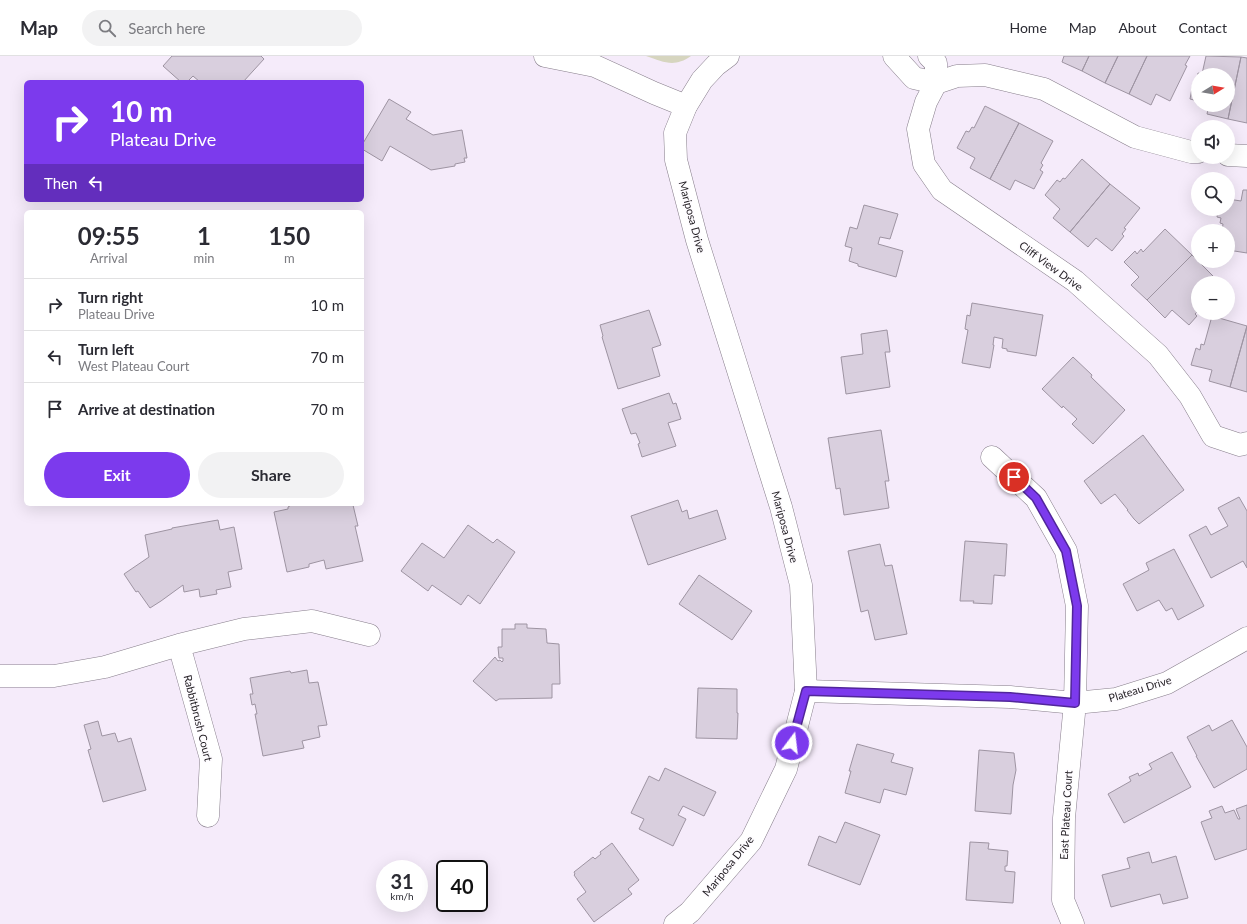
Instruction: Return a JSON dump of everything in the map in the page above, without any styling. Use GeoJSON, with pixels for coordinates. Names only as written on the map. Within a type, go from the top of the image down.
{"type":"FeatureCollection","features":[{"type":"Feature","properties":{"kind":"street"},"geometry":{"type":"LineString","coordinates":[[545,56],[595,66],[686,106]]}},
{"type":"Feature","properties":{"kind":"street","name":"Mariposa Drive"},"geometry":{"type":"LineString","coordinates":[[675,924],[690,912],[751,841],[786,769],[806,691],[800,585],[781,507],[697,240],[676,160],[675,133],[686,106],[702,80],[716,65],[728,56]]}},
{"type":"Feature","properties":{"kind":"street"},"geometry":{"type":"LineString","coordinates":[[894,56],[914,78],[936,83],[957,76],[985,76],[1044,89],[1135,137],[1191,152]]}},
{"type":"Feature","properties":{"kind":"street","name":"Cliff View Drive"},"geometry":{"type":"LineString","coordinates":[[929,56],[936,63],[936,83],[926,102],[918,129],[924,164],[942,190],[1075,281],[1152,350],[1190,396],[1214,436],[1240,445],[1247,443]]}},
{"type":"Feature","properties":{"kind":"street"},"geometry":{"type":"LineString","coordinates":[[1235,155],[1247,156]]}},
{"type":"Feature","properties":{"kind":"street","name":"East Plateau Court"},"geometry":{"type":"LineString","coordinates":[[992,457],[1036,498],[1066,551],[1077,606],[1075,703],[1064,818],[1063,900],[1073,924]]}},
{"type":"Feature","properties":{"kind":"street"},"geometry":{"type":"LineString","coordinates":[[0,676],[54,676],[105,667],[178,645],[244,629],[312,621],[369,635]]}},
{"type":"Feature","properties":{"kind":"street","name":"Plateau Drive"},"geometry":{"type":"LineString","coordinates":[[806,691],[1010,697],[1075,703],[1116,699],[1167,683],[1247,638]]}},
{"type":"Feature","properties":{"kind":"street","name":"Rabbitbrush Court"},"geometry":{"type":"LineString","coordinates":[[178,645],[211,759],[208,816]]}},
{"type":"Feature","properties":{"kind":"green space"},"geometry":{"type":"Polygon","coordinates":[[[646,56],[691,56],[679,62],[669,63],[646,56]]]}},
{"type":"Feature","properties":{"kind":"building"},"geometry":{"type":"Polygon","coordinates":[[[172,56],[261,56],[264,59],[245,80],[198,80],[193,76],[189,80],[179,80],[163,66],[172,56]]]}},
{"type":"Feature","properties":{"kind":"building"},"geometry":{"type":"Polygon","coordinates":[[[1064,56],[1089,56],[1082,71],[1062,62],[1064,56]]]}},
{"type":"Feature","properties":{"kind":"building"},"geometry":{"type":"Polygon","coordinates":[[[1089,56],[1118,56],[1105,83],[1082,71],[1089,56]]]}},
{"type":"Feature","properties":{"kind":"building"},"geometry":{"type":"Polygon","coordinates":[[[1118,56],[1147,56],[1129,94],[1105,83],[1118,56]]]}},
{"type":"Feature","properties":{"kind":"building"},"geometry":{"type":"Polygon","coordinates":[[[1147,56],[1190,56],[1185,65],[1187,66],[1170,101],[1156,94],[1151,105],[1129,94],[1147,56]]]}},
{"type":"Feature","properties":{"kind":"building"},"geometry":{"type":"Polygon","coordinates":[[[1206,56],[1241,57],[1235,86],[1235,68],[1203,68],[1206,56]]]}},
{"type":"Feature","properties":{"kind":"building"},"geometry":{"type":"Polygon","coordinates":[[[1241,57],[1247,58],[1247,123],[1228,119],[1229,112],[1235,112],[1235,86],[1241,57]]]}},
{"type":"Feature","properties":{"kind":"building"},"geometry":{"type":"Polygon","coordinates":[[[389,99],[411,112],[406,119],[433,135],[462,130],[467,158],[464,158],[465,162],[455,164],[455,166],[431,170],[390,146],[382,161],[364,150],[364,142],[389,99]]]}},
{"type":"Feature","properties":{"kind":"building"},"geometry":{"type":"Polygon","coordinates":[[[985,106],[1019,123],[990,179],[970,168],[975,158],[957,148],[966,131],[969,132],[972,127],[974,128],[985,106]]]}},
{"type":"Feature","properties":{"kind":"building"},"geometry":{"type":"Polygon","coordinates":[[[1207,112],[1229,112],[1228,119],[1207,114],[1207,112]]]}},
{"type":"Feature","properties":{"kind":"building"},"geometry":{"type":"Polygon","coordinates":[[[1019,123],[1053,141],[1041,163],[1043,165],[1040,170],[1043,172],[1034,189],[1015,180],[1010,190],[990,179],[1019,123]]]}},
{"type":"Feature","properties":{"kind":"building"},"geometry":{"type":"Polygon","coordinates":[[[1082,159],[1110,184],[1070,232],[1053,218],[1060,209],[1045,195],[1057,180],[1060,182],[1063,178],[1065,179],[1082,159]]]}},
{"type":"Feature","properties":{"kind":"building"},"geometry":{"type":"Polygon","coordinates":[[[1110,184],[1140,208],[1124,228],[1126,229],[1122,234],[1124,236],[1112,251],[1096,238],[1088,247],[1070,232],[1110,184]]]}},
{"type":"Feature","properties":{"kind":"building"},"geometry":{"type":"Polygon","coordinates":[[[1243,190],[1247,190],[1247,253],[1235,251],[1235,224],[1220,223],[1221,218],[1217,217],[1235,216],[1235,200],[1241,201],[1243,190]]]}},
{"type":"Feature","properties":{"kind":"building"},"geometry":{"type":"Polygon","coordinates":[[[864,205],[898,214],[890,239],[880,237],[878,244],[903,251],[896,277],[858,266],[858,264],[849,261],[852,248],[845,246],[850,227],[857,229],[864,205]]]}},
{"type":"Feature","properties":{"kind":"building"},"geometry":{"type":"Polygon","coordinates":[[[1165,229],[1191,254],[1191,256],[1147,300],[1131,285],[1139,277],[1124,262],[1135,251],[1137,254],[1141,249],[1143,252],[1165,229]]]}},
{"type":"Feature","properties":{"kind":"building"},"geometry":{"type":"Polygon","coordinates":[[[1191,256],[1191,268],[1205,268],[1213,276],[1191,276],[1191,320],[1193,320],[1189,325],[1172,310],[1165,318],[1147,300],[1191,256]]]}},
{"type":"Feature","properties":{"kind":"building"},"geometry":{"type":"Polygon","coordinates":[[[972,303],[1043,315],[1036,356],[1007,351],[1007,349],[1002,348],[1003,339],[994,337],[990,368],[962,363],[968,330],[965,329],[967,315],[970,316],[972,303]]]}},
{"type":"Feature","properties":{"kind":"building"},"geometry":{"type":"Polygon","coordinates":[[[649,310],[661,345],[652,348],[660,376],[618,389],[602,337],[600,325],[649,310]]]}},
{"type":"Feature","properties":{"kind":"building"},"geometry":{"type":"Polygon","coordinates":[[[1211,320],[1226,320],[1247,326],[1230,387],[1209,381],[1212,370],[1191,365],[1196,348],[1200,350],[1201,344],[1204,345],[1211,320]]]}},
{"type":"Feature","properties":{"kind":"building"},"geometry":{"type":"Polygon","coordinates":[[[1247,326],[1247,392],[1230,387],[1247,326]]]}},
{"type":"Feature","properties":{"kind":"building"},"geometry":{"type":"Polygon","coordinates":[[[887,330],[890,352],[885,352],[890,387],[846,394],[841,357],[863,354],[861,334],[887,330]]]}},
{"type":"Feature","properties":{"kind":"building"},"geometry":{"type":"Polygon","coordinates":[[[1073,357],[1125,410],[1093,444],[1072,424],[1077,419],[1063,406],[1062,408],[1042,389],[1073,357]]]}},
{"type":"Feature","properties":{"kind":"building"},"geometry":{"type":"Polygon","coordinates":[[[669,393],[673,404],[676,403],[681,419],[668,423],[676,446],[642,457],[638,444],[640,443],[636,433],[631,434],[622,409],[669,393]]]}},
{"type":"Feature","properties":{"kind":"building"},"geometry":{"type":"Polygon","coordinates":[[[881,430],[889,481],[885,481],[889,508],[844,515],[840,488],[836,489],[828,438],[881,430]]]}},
{"type":"Feature","properties":{"kind":"building"},"geometry":{"type":"Polygon","coordinates":[[[1143,435],[1184,490],[1139,524],[1115,494],[1101,504],[1084,481],[1143,435]]]}},
{"type":"Feature","properties":{"kind":"building"},"geometry":{"type":"Polygon","coordinates":[[[1239,497],[1247,511],[1247,568],[1243,561],[1211,578],[1189,535],[1206,526],[1211,535],[1228,526],[1218,508],[1239,497]]]}},
{"type":"Feature","properties":{"kind":"building"},"geometry":{"type":"Polygon","coordinates":[[[678,500],[682,512],[687,510],[689,519],[717,510],[726,539],[648,565],[631,516],[678,500]]]}},
{"type":"Feature","properties":{"kind":"building"},"geometry":{"type":"Polygon","coordinates":[[[353,506],[358,526],[355,526],[363,561],[326,569],[324,560],[309,564],[309,567],[287,572],[274,512],[288,509],[288,507],[353,506]]]}},
{"type":"Feature","properties":{"kind":"building"},"geometry":{"type":"Polygon","coordinates":[[[218,520],[220,530],[234,527],[242,569],[228,572],[231,587],[216,590],[217,594],[200,597],[199,589],[184,592],[183,585],[150,608],[138,591],[136,592],[124,574],[149,557],[145,535],[172,528],[218,520]]]}},
{"type":"Feature","properties":{"kind":"building"},"geometry":{"type":"Polygon","coordinates":[[[468,525],[493,543],[497,539],[515,552],[480,604],[468,595],[461,605],[432,585],[428,591],[401,571],[422,543],[444,558],[468,525]]]}},
{"type":"Feature","properties":{"kind":"building"},"geometry":{"type":"Polygon","coordinates":[[[965,541],[1007,544],[1005,576],[994,575],[992,604],[973,603],[974,601],[960,601],[965,541]]]}},
{"type":"Feature","properties":{"kind":"building"},"geometry":{"type":"Polygon","coordinates":[[[880,544],[885,566],[892,565],[907,634],[875,640],[868,610],[861,612],[848,551],[880,544]]]}},
{"type":"Feature","properties":{"kind":"building"},"geometry":{"type":"Polygon","coordinates":[[[1174,549],[1204,606],[1178,620],[1172,608],[1166,611],[1159,600],[1137,611],[1123,584],[1149,570],[1146,563],[1174,549]]]}},
{"type":"Feature","properties":{"kind":"building"},"geometry":{"type":"Polygon","coordinates":[[[699,575],[752,611],[732,640],[679,604],[699,575]]]}},
{"type":"Feature","properties":{"kind":"building"},"geometry":{"type":"Polygon","coordinates":[[[515,624],[527,624],[527,628],[546,629],[547,643],[559,644],[560,684],[552,684],[552,698],[499,699],[496,701],[473,681],[495,657],[498,661],[503,661],[503,658],[499,658],[498,647],[502,647],[502,629],[515,629],[515,624]]]}},
{"type":"Feature","properties":{"kind":"building"},"geometry":{"type":"Polygon","coordinates":[[[307,670],[309,683],[318,682],[327,725],[318,726],[320,737],[302,741],[304,748],[263,756],[255,714],[257,714],[255,704],[252,705],[250,694],[253,694],[250,678],[290,671],[291,673],[307,670]]]}},
{"type":"Feature","properties":{"kind":"building"},"geometry":{"type":"Polygon","coordinates":[[[698,688],[737,689],[737,739],[696,738],[698,688]]]}},
{"type":"Feature","properties":{"kind":"building"},"geometry":{"type":"Polygon","coordinates":[[[1232,720],[1247,747],[1247,769],[1214,788],[1187,737],[1209,725],[1212,731],[1232,720]]]}},
{"type":"Feature","properties":{"kind":"building"},"geometry":{"type":"Polygon","coordinates":[[[98,721],[102,736],[115,733],[118,742],[131,738],[146,790],[103,802],[88,750],[91,749],[84,725],[98,721]]]}},
{"type":"Feature","properties":{"kind":"building"},"geometry":{"type":"Polygon","coordinates":[[[857,744],[894,754],[891,762],[913,768],[906,795],[884,789],[880,803],[845,793],[851,771],[849,771],[857,744]]]}},
{"type":"Feature","properties":{"kind":"building"},"geometry":{"type":"Polygon","coordinates":[[[979,750],[1014,753],[1016,770],[1013,785],[1011,814],[975,811],[979,750]]]}},
{"type":"Feature","properties":{"kind":"building"},"geometry":{"type":"Polygon","coordinates":[[[1172,752],[1191,787],[1124,823],[1108,794],[1131,781],[1129,777],[1138,773],[1139,776],[1152,769],[1149,764],[1172,752]]]}},
{"type":"Feature","properties":{"kind":"building"},"geometry":{"type":"Polygon","coordinates":[[[665,768],[716,792],[704,816],[683,806],[678,815],[686,819],[673,846],[639,829],[644,819],[631,813],[649,776],[659,781],[665,768]]]}},
{"type":"Feature","properties":{"kind":"building"},"geometry":{"type":"Polygon","coordinates":[[[1247,805],[1247,849],[1215,860],[1201,822],[1212,818],[1209,811],[1222,806],[1225,813],[1234,810],[1238,819],[1240,819],[1236,809],[1247,805]]]}},
{"type":"Feature","properties":{"kind":"building"},"geometry":{"type":"Polygon","coordinates":[[[845,822],[880,835],[860,885],[808,865],[819,836],[836,843],[845,822]]]}},
{"type":"Feature","properties":{"kind":"building"},"geometry":{"type":"Polygon","coordinates":[[[970,842],[989,843],[988,849],[1008,851],[1007,866],[1005,866],[1005,871],[1015,872],[1013,903],[966,900],[970,842]]]}},
{"type":"Feature","properties":{"kind":"building"},"geometry":{"type":"Polygon","coordinates":[[[612,843],[639,880],[628,889],[632,894],[594,922],[577,899],[586,892],[574,875],[574,872],[593,857],[595,859],[601,854],[600,852],[612,843]]]}},
{"type":"Feature","properties":{"kind":"building"},"geometry":{"type":"Polygon","coordinates":[[[1149,852],[1152,863],[1176,856],[1188,898],[1163,904],[1160,894],[1111,907],[1102,875],[1130,868],[1127,858],[1149,852]]]}},
{"type":"Feature","properties":{"kind":"route"},"geometry":{"type":"LineString","coordinates":[[792,743],[806,691],[1010,697],[1075,703],[1077,606],[1066,551],[1036,498],[1014,477]]}}]}
